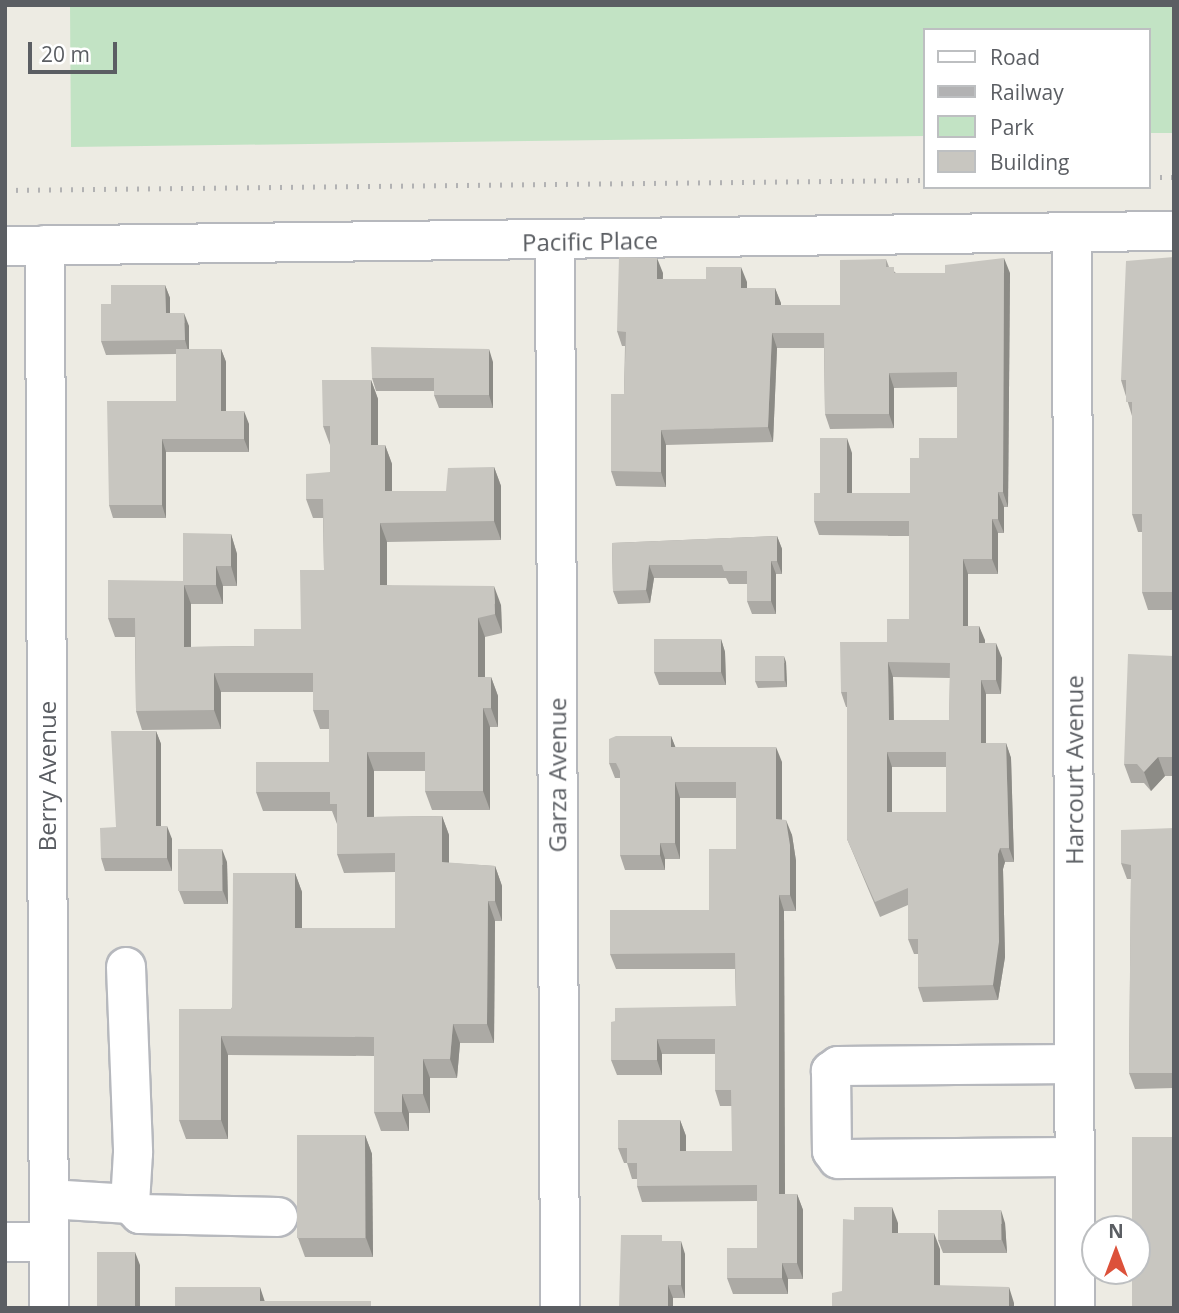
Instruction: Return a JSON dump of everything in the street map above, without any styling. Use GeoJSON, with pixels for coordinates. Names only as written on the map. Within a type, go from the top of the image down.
{"type":"FeatureCollection","features":[{"type":"Feature","properties":{"kind":"street","name":"Pacific Place"},"geometry":{"type":"LineString","coordinates":[[5,246],[555,242],[1174,231]]}},
{"type":"Feature","properties":{"kind":"street","name":"Harcourt Avenue"},"geometry":{"type":"LineString","coordinates":[[1072,232],[1075,1308]]}},
{"type":"Feature","properties":{"kind":"street","name":"Garza Avenue"},"geometry":{"type":"LineString","coordinates":[[555,242],[560,1308]]}},
{"type":"Feature","properties":{"kind":"street","name":"Berry Avenue"},"geometry":{"type":"LineString","coordinates":[[45,245],[49,1308]]}},
{"type":"Feature","properties":{"kind":"street"},"geometry":{"type":"LineString","coordinates":[[126,967],[133,1153],[130,1204]]}},
{"type":"Feature","properties":{"kind":"street"},"geometry":{"type":"LineString","coordinates":[[1074,1064],[838,1066],[831,1071],[832,1151],[838,1158],[1075,1157]]}},
{"type":"Feature","properties":{"kind":"street"},"geometry":{"type":"LineString","coordinates":[[49,1199],[130,1204],[140,1214],[278,1217]]}},
{"type":"Feature","properties":{"kind":"street"},"geometry":{"type":"LineString","coordinates":[[5,1242],[49,1242]]}},
{"type":"Feature","properties":{"kind":"green space"},"geometry":{"type":"Polygon","coordinates":[[[70,5],[1174,5],[1174,133],[1151,133],[1151,28],[923,28],[923,136],[71,147],[70,5]]]}},
{"type":"Feature","properties":{"kind":"building"},"geometry":{"type":"Polygon","coordinates":[[[619,257],[657,258],[657,279],[706,279],[706,267],[741,267],[741,288],[775,288],[775,305],[840,305],[840,260],[886,259],[886,267],[894,267],[894,273],[945,273],[945,265],[1004,258],[1003,492],[998,492],[998,519],[992,519],[992,559],[963,559],[963,626],[979,626],[979,643],[996,643],[996,680],[981,680],[981,743],[1006,743],[1009,848],[1000,848],[998,854],[999,942],[993,985],[918,987],[918,939],[908,939],[908,888],[875,902],[847,839],[847,692],[841,692],[840,642],[887,642],[887,619],[909,619],[909,521],[814,521],[814,493],[820,493],[820,438],[847,438],[847,493],[910,493],[910,458],[919,458],[919,438],[957,438],[957,372],[889,373],[889,414],[825,414],[824,333],[772,333],[768,427],[661,430],[661,472],[611,471],[611,394],[624,394],[626,332],[617,331],[619,257]],[[888,662],[889,720],[949,720],[950,663],[888,662]],[[887,752],[887,812],[946,812],[946,752],[887,752]]]}},
{"type":"Feature","properties":{"kind":"building"},"geometry":{"type":"Polygon","coordinates":[[[1174,257],[1174,592],[1142,592],[1142,514],[1132,514],[1132,402],[1126,402],[1126,380],[1121,380],[1126,261],[1174,257]]]}},
{"type":"Feature","properties":{"kind":"building"},"geometry":{"type":"Polygon","coordinates":[[[111,285],[165,285],[166,313],[184,313],[185,340],[101,341],[101,304],[111,304],[111,285]]]}},
{"type":"Feature","properties":{"kind":"building"},"geometry":{"type":"Polygon","coordinates":[[[371,347],[489,349],[489,395],[434,395],[434,378],[372,378],[371,347]]]}},
{"type":"Feature","properties":{"kind":"building"},"geometry":{"type":"Polygon","coordinates":[[[176,349],[221,349],[221,411],[244,411],[244,439],[162,439],[162,505],[109,505],[107,401],[176,401],[176,349]]]}},
{"type":"Feature","properties":{"kind":"building"},"geometry":{"type":"Polygon","coordinates":[[[322,380],[371,380],[371,445],[385,445],[385,491],[446,491],[448,468],[494,467],[494,521],[380,523],[380,585],[494,586],[495,614],[478,618],[478,677],[491,677],[491,708],[483,708],[483,791],[425,791],[425,752],[367,752],[367,817],[442,816],[442,862],[495,866],[495,901],[488,901],[487,1024],[453,1024],[450,1059],[423,1059],[423,1094],[402,1094],[402,1112],[374,1112],[374,1037],[221,1036],[221,1120],[179,1120],[179,1009],[232,1009],[233,873],[295,873],[295,928],[395,928],[395,853],[337,854],[337,804],[330,804],[330,792],[256,792],[256,762],[329,762],[329,710],[313,710],[313,673],[214,673],[214,710],[136,711],[135,618],[108,618],[108,580],[183,581],[183,533],[231,534],[231,566],[216,566],[216,585],[184,585],[184,647],[254,646],[254,629],[301,629],[300,570],[324,570],[323,499],[306,499],[306,474],[330,472],[330,426],[323,426],[322,380]]]}},
{"type":"Feature","properties":{"kind":"building"},"geometry":{"type":"Polygon","coordinates":[[[777,536],[777,561],[771,561],[771,601],[747,601],[747,571],[724,571],[722,565],[649,565],[646,590],[613,591],[612,543],[777,536]]]}},
{"type":"Feature","properties":{"kind":"building"},"geometry":{"type":"Polygon","coordinates":[[[654,639],[721,639],[721,672],[654,672],[654,639]]]}},
{"type":"Feature","properties":{"kind":"building"},"geometry":{"type":"Polygon","coordinates":[[[1128,654],[1174,656],[1174,757],[1158,757],[1144,772],[1137,764],[1124,764],[1128,654]]]}},
{"type":"Feature","properties":{"kind":"building"},"geometry":{"type":"Polygon","coordinates":[[[755,656],[784,656],[784,681],[755,681],[755,656]]]}},
{"type":"Feature","properties":{"kind":"building"},"geometry":{"type":"Polygon","coordinates":[[[111,731],[156,731],[156,826],[167,826],[167,858],[101,858],[100,828],[116,827],[111,731]]]}},
{"type":"Feature","properties":{"kind":"building"},"geometry":{"type":"Polygon","coordinates":[[[616,736],[671,736],[671,747],[776,747],[776,819],[786,820],[790,845],[790,895],[779,895],[779,1194],[797,1194],[797,1263],[782,1263],[782,1278],[727,1278],[727,1248],[757,1248],[757,1185],[637,1186],[637,1163],[627,1163],[627,1148],[618,1148],[618,1120],[680,1120],[680,1151],[732,1151],[731,1090],[715,1090],[715,1039],[657,1039],[657,1060],[611,1060],[611,1022],[615,1022],[615,1008],[736,1006],[735,953],[610,954],[610,910],[709,910],[709,849],[736,849],[736,782],[675,782],[675,843],[660,843],[660,855],[620,855],[620,771],[616,763],[609,763],[609,739],[616,736]]]}},
{"type":"Feature","properties":{"kind":"building"},"geometry":{"type":"Polygon","coordinates":[[[1174,828],[1174,1073],[1129,1073],[1131,865],[1121,863],[1121,830],[1174,828]]]}},
{"type":"Feature","properties":{"kind":"building"},"geometry":{"type":"Polygon","coordinates":[[[178,849],[222,849],[222,891],[178,891],[178,849]]]}},
{"type":"Feature","properties":{"kind":"building"},"geometry":{"type":"Polygon","coordinates":[[[297,1135],[365,1135],[365,1238],[297,1238],[297,1135]]]}},
{"type":"Feature","properties":{"kind":"building"},"geometry":{"type":"Polygon","coordinates":[[[1132,1137],[1174,1137],[1174,1308],[1132,1308],[1132,1285],[1151,1285],[1151,1215],[1132,1215],[1132,1137]]]}},
{"type":"Feature","properties":{"kind":"building"},"geometry":{"type":"Polygon","coordinates":[[[854,1207],[892,1207],[892,1233],[934,1233],[934,1285],[1009,1287],[1009,1308],[832,1308],[832,1293],[842,1291],[843,1219],[854,1220],[854,1207]]]}},
{"type":"Feature","properties":{"kind":"building"},"geometry":{"type":"Polygon","coordinates":[[[938,1210],[1001,1210],[1001,1240],[938,1240],[938,1210]]]}},
{"type":"Feature","properties":{"kind":"building"},"geometry":{"type":"Polygon","coordinates":[[[621,1235],[662,1235],[662,1241],[681,1241],[681,1285],[668,1285],[668,1308],[619,1308],[621,1235]]]}},
{"type":"Feature","properties":{"kind":"building"},"geometry":{"type":"Polygon","coordinates":[[[97,1252],[135,1252],[135,1308],[97,1308],[97,1252]]]}},
{"type":"Feature","properties":{"kind":"building"},"geometry":{"type":"Polygon","coordinates":[[[175,1287],[260,1287],[260,1301],[371,1301],[371,1308],[175,1308],[175,1287]]]}},
{"type":"Feature","properties":{"kind":"railway"},"geometry":{"type":"LineString","coordinates":[[1151,177],[1174,177]]}},
{"type":"Feature","properties":{"kind":"railway"},"geometry":{"type":"LineString","coordinates":[[5,190],[923,180]]}}]}
